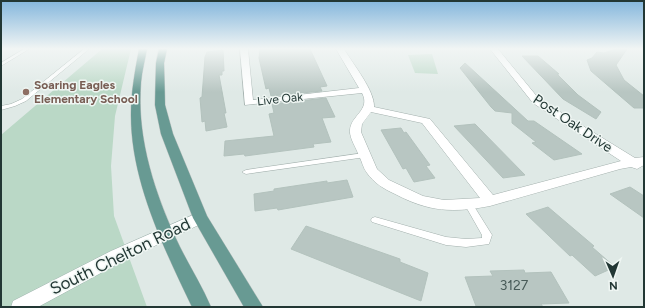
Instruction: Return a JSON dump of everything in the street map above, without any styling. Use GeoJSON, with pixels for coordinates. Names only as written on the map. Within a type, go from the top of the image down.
{"type":"FeatureCollection","features":[{"type":"Feature","properties":{"kind":"main road"},"geometry":{"type":"LineString","coordinates":[[140,63],[136,87],[135,124],[144,170],[155,206],[202,307]]}},
{"type":"Feature","properties":{"kind":"main road"},"geometry":{"type":"LineString","coordinates":[[160,63],[160,105],[167,134],[200,218],[254,307]]}},
{"type":"Feature","properties":{"kind":"street","name":"Live Oak"},"geometry":{"type":"LineString","coordinates":[[245,63],[248,103],[366,90]]}},
{"type":"Feature","properties":{"kind":"street"},"geometry":{"type":"LineString","coordinates":[[349,63],[370,99],[369,109],[357,123],[355,132],[372,171],[384,183],[401,193],[420,201],[444,206],[469,206],[619,165],[641,164]]}},
{"type":"Feature","properties":{"kind":"street","name":"Post Oak Drive"},"geometry":{"type":"LineString","coordinates":[[506,63],[536,101],[641,164]]}},
{"type":"Feature","properties":{"kind":"street"},"geometry":{"type":"LineString","coordinates":[[369,109],[417,118],[426,122],[490,201]]}},
{"type":"Feature","properties":{"kind":"street","name":"South Chelton Road"},"geometry":{"type":"LineString","coordinates":[[20,307],[117,256],[200,218]]}},
{"type":"Feature","properties":{"kind":"lane"},"geometry":{"type":"LineString","coordinates":[[1,108],[24,100],[69,63]]}},
{"type":"Feature","properties":{"kind":"lane"},"geometry":{"type":"LineString","coordinates":[[246,172],[364,155]]}},
{"type":"Feature","properties":{"kind":"lane"},"geometry":{"type":"LineString","coordinates":[[375,220],[446,241],[466,243],[486,241],[487,235],[469,206]]}},
{"type":"Feature","properties":{"kind":"green space"},"geometry":{"type":"Polygon","coordinates":[[[85,63],[128,63],[115,116],[111,166],[114,216],[147,307],[1,307],[1,135],[85,63]]]}},
{"type":"Feature","properties":{"kind":"green space"},"geometry":{"type":"Polygon","coordinates":[[[411,63],[435,63],[438,74],[415,73],[411,63]]]}},
{"type":"Feature","properties":{"kind":"building"},"geometry":{"type":"Polygon","coordinates":[[[205,63],[224,63],[224,71],[222,71],[222,75],[219,75],[227,127],[206,131],[205,121],[202,122],[200,98],[202,97],[205,63]]]}},
{"type":"Feature","properties":{"kind":"building"},"geometry":{"type":"Polygon","coordinates":[[[260,63],[317,63],[327,86],[320,87],[322,91],[271,96],[269,88],[266,89],[260,63]]]}},
{"type":"Feature","properties":{"kind":"building"},"geometry":{"type":"Polygon","coordinates":[[[465,63],[528,121],[534,121],[582,154],[554,160],[532,143],[536,142],[512,123],[512,113],[495,111],[460,68],[465,63]]]}},
{"type":"Feature","properties":{"kind":"building"},"geometry":{"type":"Polygon","coordinates":[[[529,63],[547,63],[559,74],[557,74],[578,95],[601,112],[596,119],[563,99],[529,63]]]}},
{"type":"Feature","properties":{"kind":"building"},"geometry":{"type":"Polygon","coordinates":[[[588,63],[617,63],[616,65],[624,80],[644,96],[644,108],[634,108],[591,71],[588,63]]]}},
{"type":"Feature","properties":{"kind":"building"},"geometry":{"type":"Polygon","coordinates":[[[326,98],[335,117],[322,118],[331,142],[313,144],[314,147],[245,156],[244,154],[224,156],[225,141],[274,136],[269,114],[274,113],[272,104],[326,98]]]}},
{"type":"Feature","properties":{"kind":"building"},"geometry":{"type":"Polygon","coordinates":[[[475,124],[525,175],[503,178],[454,126],[475,124]]]}},
{"type":"Feature","properties":{"kind":"building"},"geometry":{"type":"Polygon","coordinates":[[[401,128],[404,133],[406,132],[430,165],[426,166],[435,178],[414,182],[406,168],[403,169],[381,130],[401,128]]]}},
{"type":"Feature","properties":{"kind":"building"},"geometry":{"type":"Polygon","coordinates":[[[347,180],[353,197],[278,210],[277,208],[255,211],[254,194],[274,191],[274,189],[327,181],[327,183],[347,180]]]}},
{"type":"Feature","properties":{"kind":"building"},"geometry":{"type":"Polygon","coordinates":[[[630,187],[644,196],[644,218],[610,194],[630,187]]]}},
{"type":"Feature","properties":{"kind":"building"},"geometry":{"type":"Polygon","coordinates":[[[548,207],[594,246],[592,247],[615,267],[595,276],[572,255],[570,256],[526,214],[548,207]]]}},
{"type":"Feature","properties":{"kind":"building"},"geometry":{"type":"Polygon","coordinates":[[[306,226],[400,259],[400,262],[428,273],[421,301],[291,249],[306,226]]]}},
{"type":"Feature","properties":{"kind":"building"},"geometry":{"type":"Polygon","coordinates":[[[524,270],[525,273],[551,272],[569,303],[541,304],[543,307],[476,306],[465,277],[493,276],[490,271],[524,270]]]}},
{"type":"Feature","properties":{"kind":"place","name":"Soaring Eagles Elementary School"},"geometry":{"type":"Point","coordinates":[26,92]}}]}
